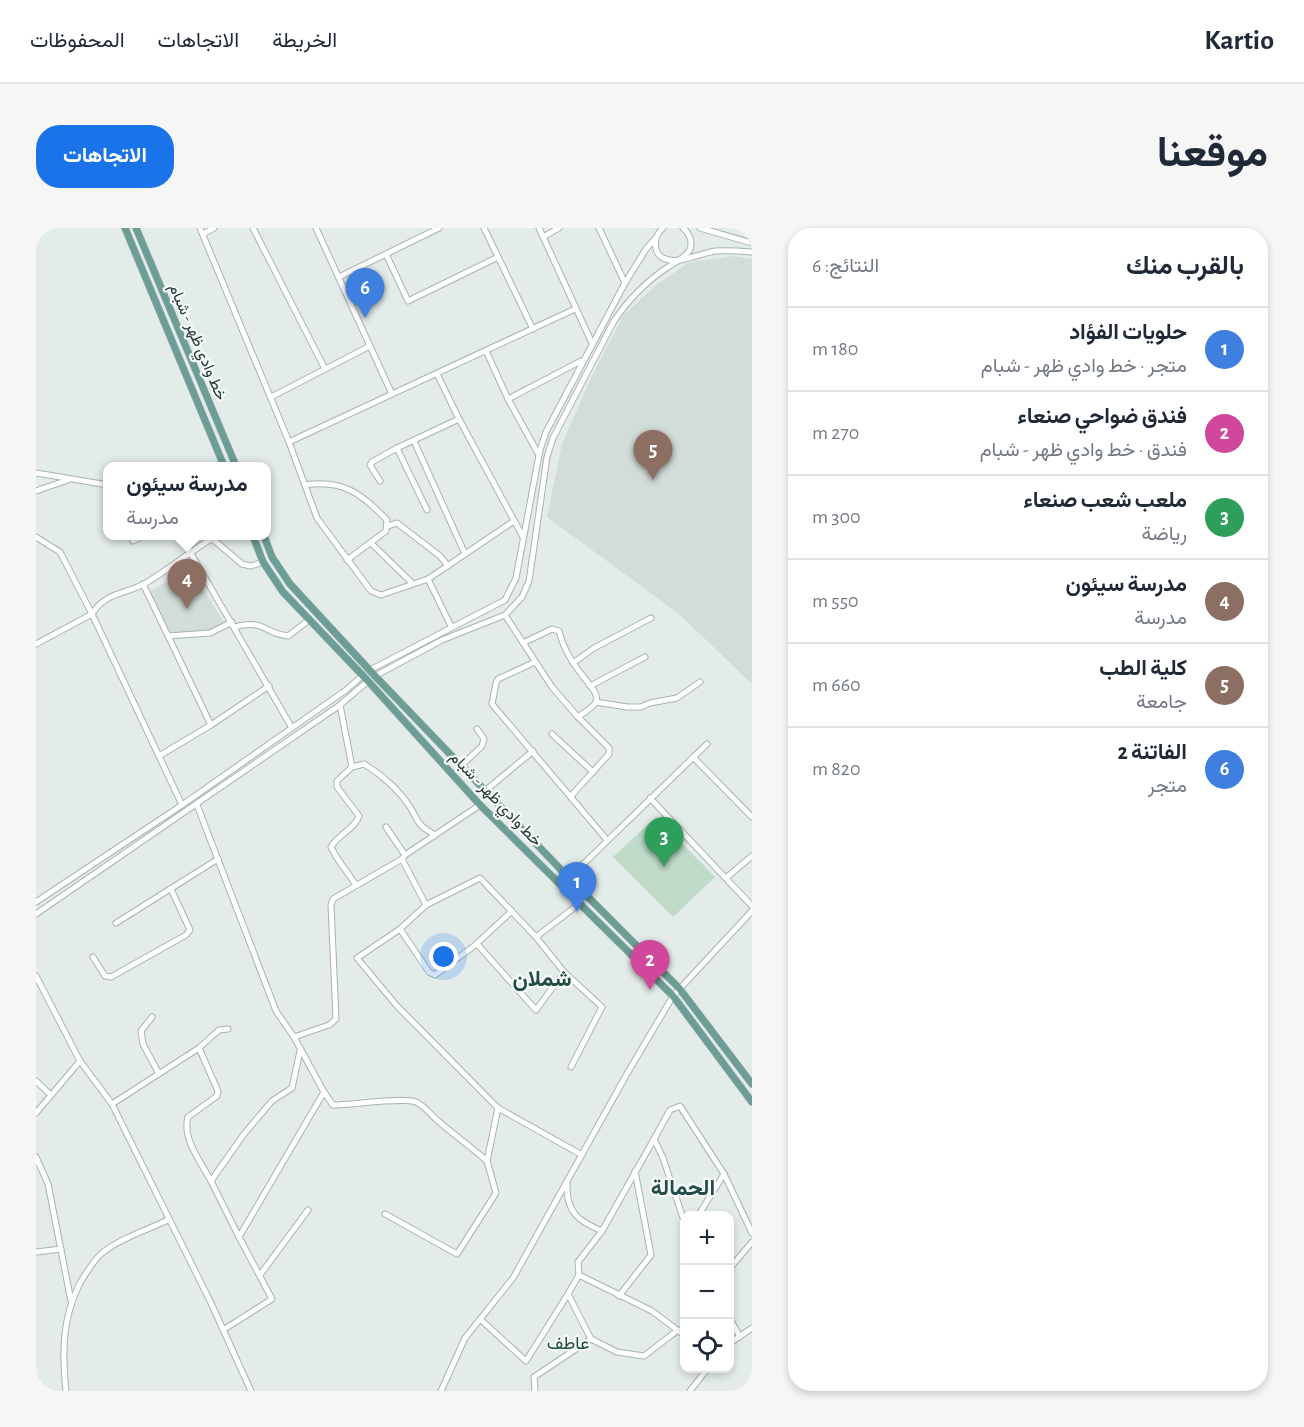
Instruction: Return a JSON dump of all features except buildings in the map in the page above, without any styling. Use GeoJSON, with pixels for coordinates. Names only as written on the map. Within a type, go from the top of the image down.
{"type":"FeatureCollection","features":[{"type":"Feature","properties":{"kind":"main road","name":"خط وادي ظهر - شبام"},"geometry":{"type":"LineString","coordinates":[[125,228],[222,462]]}},
{"type":"Feature","properties":{"kind":"main road","name":"خط وادي ظهر - شبام"},"geometry":{"type":"LineString","coordinates":[[136,228],[234,462]]}},
{"type":"Feature","properties":{"kind":"main road","name":"خط وادي ظهر - شبام"},"geometry":{"type":"LineString","coordinates":[[255,540],[263,562],[283,592],[365,678],[480,805],[673,996],[752,1102]]}},
{"type":"Feature","properties":{"kind":"main road","name":"خط وادي ظهر - شبام"},"geometry":{"type":"LineString","coordinates":[[266,540],[273,557],[290,584],[485,791],[680,988],[752,1083]]}},
{"type":"Feature","properties":{"kind":"main road"},"geometry":{"type":"LineString","coordinates":[[365,678],[372,673]]}},
{"type":"Feature","properties":{"kind":"street"},"geometry":{"type":"LineString","coordinates":[[214,228],[202,231],[289,442],[317,519],[371,591],[381,595],[428,579],[514,521]]}},
{"type":"Feature","properties":{"kind":"street"},"geometry":{"type":"LineString","coordinates":[[253,228],[325,369]]}},
{"type":"Feature","properties":{"kind":"street"},"geometry":{"type":"LineString","coordinates":[[316,228],[392,394]]}},
{"type":"Feature","properties":{"kind":"street"},"geometry":{"type":"LineString","coordinates":[[339,277],[439,228]]}},
{"type":"Feature","properties":{"kind":"street"},"geometry":{"type":"LineString","coordinates":[[484,228],[532,329]]}},
{"type":"Feature","properties":{"kind":"street"},"geometry":{"type":"LineString","coordinates":[[539,228],[592,343]]}},
{"type":"Feature","properties":{"kind":"street"},"geometry":{"type":"LineString","coordinates":[[543,237],[559,228]]}},
{"type":"Feature","properties":{"kind":"street"},"geometry":{"type":"LineString","coordinates":[[599,228],[625,283]]}},
{"type":"Feature","properties":{"kind":"street"},"geometry":{"type":"LineString","coordinates":[[654,228],[657,251],[670,261],[714,251],[752,252]]}},
{"type":"Feature","properties":{"kind":"street"},"geometry":{"type":"LineString","coordinates":[[372,673],[451,626],[505,600],[516,578],[539,455],[546,432],[625,283],[646,249],[663,228]]}},
{"type":"Feature","properties":{"kind":"street"},"geometry":{"type":"LineString","coordinates":[[372,673],[442,640],[505,615],[522,597],[529,581],[547,457],[562,419],[624,306],[647,281],[686,255],[691,243],[690,237],[683,228]]}},
{"type":"Feature","properties":{"kind":"street"},"geometry":{"type":"LineString","coordinates":[[700,228],[752,243]]}},
{"type":"Feature","properties":{"kind":"street"},"geometry":{"type":"LineString","coordinates":[[386,254],[408,301],[498,257]]}},
{"type":"Feature","properties":{"kind":"street"},"geometry":{"type":"LineString","coordinates":[[289,442],[575,309]]}},
{"type":"Feature","properties":{"kind":"street"},"geometry":{"type":"LineString","coordinates":[[271,397],[370,346]]}},
{"type":"Feature","properties":{"kind":"street"},"geometry":{"type":"LineString","coordinates":[[486,351],[508,399],[539,455]]}},
{"type":"Feature","properties":{"kind":"street"},"geometry":{"type":"LineString","coordinates":[[508,399],[582,361]]}},
{"type":"Feature","properties":{"kind":"street"},"geometry":{"type":"LineString","coordinates":[[437,374],[523,537]]}},
{"type":"Feature","properties":{"kind":"street"},"geometry":{"type":"LineString","coordinates":[[380,481],[370,465],[397,448],[459,419]]}},
{"type":"Feature","properties":{"kind":"street"},"geometry":{"type":"LineString","coordinates":[[414,441],[465,554]]}},
{"type":"Feature","properties":{"kind":"street"},"geometry":{"type":"LineString","coordinates":[[397,448],[427,510]]}},
{"type":"Feature","properties":{"kind":"street"},"geometry":{"type":"LineString","coordinates":[[36,473],[103,484]]}},
{"type":"Feature","properties":{"kind":"street"},"geometry":{"type":"LineString","coordinates":[[36,491],[73,479]]}},
{"type":"Feature","properties":{"kind":"street"},"geometry":{"type":"LineString","coordinates":[[305,485],[321,483],[339,485],[355,492],[374,506],[387,520],[386,531],[347,560]]}},
{"type":"Feature","properties":{"kind":"street"},"geometry":{"type":"LineString","coordinates":[[388,526],[397,523],[440,556],[448,566]]}},
{"type":"Feature","properties":{"kind":"street"},"geometry":{"type":"LineString","coordinates":[[36,537],[60,552],[92,614],[182,805]]}},
{"type":"Feature","properties":{"kind":"street"},"geometry":{"type":"LineString","coordinates":[[186,540],[190,552],[292,728]]}},
{"type":"Feature","properties":{"kind":"street"},"geometry":{"type":"LineString","coordinates":[[36,644],[92,614],[98,605],[112,595],[143,584],[206,540]]}},
{"type":"Feature","properties":{"kind":"street"},"geometry":{"type":"LineString","coordinates":[[214,540],[242,564],[251,566],[263,562]]}},
{"type":"Feature","properties":{"kind":"street"},"geometry":{"type":"LineString","coordinates":[[371,543],[412,583]]}},
{"type":"Feature","properties":{"kind":"street"},"geometry":{"type":"LineString","coordinates":[[428,579],[451,626]]}},
{"type":"Feature","properties":{"kind":"street"},"geometry":{"type":"LineString","coordinates":[[143,584],[211,725]]}},
{"type":"Feature","properties":{"kind":"street"},"geometry":{"type":"LineString","coordinates":[[505,615],[552,687],[609,748],[609,754],[571,796]]}},
{"type":"Feature","properties":{"kind":"street"},"geometry":{"type":"LineString","coordinates":[[573,663],[594,648],[651,618]]}},
{"type":"Feature","properties":{"kind":"street"},"geometry":{"type":"LineString","coordinates":[[168,636],[210,633],[233,625],[259,625],[274,635],[288,636],[309,620]]}},
{"type":"Feature","properties":{"kind":"street"},"geometry":{"type":"LineString","coordinates":[[523,643],[556,628],[563,647],[595,691],[596,702]]}},
{"type":"Feature","properties":{"kind":"street"},"geometry":{"type":"LineString","coordinates":[[590,686],[645,657]]}},
{"type":"Feature","properties":{"kind":"street"},"geometry":{"type":"LineString","coordinates":[[536,662],[498,679],[492,704],[607,840]]}},
{"type":"Feature","properties":{"kind":"street"},"geometry":{"type":"LineString","coordinates":[[36,914],[340,705],[365,678]]}},
{"type":"Feature","properties":{"kind":"street"},"geometry":{"type":"LineString","coordinates":[[36,902],[182,805],[365,678]]}},
{"type":"Feature","properties":{"kind":"street"},"geometry":{"type":"LineString","coordinates":[[578,717],[596,702],[641,707],[678,698],[700,682]]}},
{"type":"Feature","properties":{"kind":"street"},"geometry":{"type":"LineString","coordinates":[[159,756],[269,686]]}},
{"type":"Feature","properties":{"kind":"street"},"geometry":{"type":"LineString","coordinates":[[340,705],[352,766]]}},
{"type":"Feature","properties":{"kind":"street"},"geometry":{"type":"LineString","coordinates":[[461,765],[482,746],[484,740],[477,729]]}},
{"type":"Feature","properties":{"kind":"street"},"geometry":{"type":"LineString","coordinates":[[552,734],[593,772]]}},
{"type":"Feature","properties":{"kind":"street"},"geometry":{"type":"LineString","coordinates":[[569,878],[706,744]]}},
{"type":"Feature","properties":{"kind":"street"},"geometry":{"type":"LineString","coordinates":[[485,791],[533,751]]}},
{"type":"Feature","properties":{"kind":"street"},"geometry":{"type":"LineString","coordinates":[[693,757],[752,817]]}},
{"type":"Feature","properties":{"kind":"street"},"geometry":{"type":"LineString","coordinates":[[356,885],[336,858],[331,847],[335,839],[357,822],[359,816],[337,787],[337,781],[352,766],[364,764],[379,773],[410,806],[420,826],[435,835]]}},
{"type":"Feature","properties":{"kind":"street"},"geometry":{"type":"LineString","coordinates":[[650,798],[752,906]]}},
{"type":"Feature","properties":{"kind":"street"},"geometry":{"type":"LineString","coordinates":[[197,805],[276,1011],[294,1037],[333,1105],[415,1102],[426,1108],[487,1161]]}},
{"type":"Feature","properties":{"kind":"street"},"geometry":{"type":"LineString","coordinates":[[294,1037],[336,1019],[331,905],[333,899],[404,857],[480,805]]}},
{"type":"Feature","properties":{"kind":"street"},"geometry":{"type":"LineString","coordinates":[[386,827],[404,857],[426,905]]}},
{"type":"Feature","properties":{"kind":"street"},"geometry":{"type":"LineString","coordinates":[[726,878],[752,856]]}},
{"type":"Feature","properties":{"kind":"street"},"geometry":{"type":"LineString","coordinates":[[116,923],[218,859]]}},
{"type":"Feature","properties":{"kind":"street"},"geometry":{"type":"LineString","coordinates":[[571,1067],[602,1007],[564,972],[536,937],[480,878],[426,905],[400,929],[357,958],[397,1006],[498,1108],[582,1155]]}},
{"type":"Feature","properties":{"kind":"street"},"geometry":{"type":"LineString","coordinates":[[93,957],[105,976],[111,977],[186,935],[190,930],[171,889]]}},
{"type":"Feature","properties":{"kind":"street"},"geometry":{"type":"LineString","coordinates":[[536,937],[579,904]]}},
{"type":"Feature","properties":{"kind":"street"},"geometry":{"type":"LineString","coordinates":[[441,1391],[465,1338],[513,1278],[673,996],[752,911]]}},
{"type":"Feature","properties":{"kind":"street"},"geometry":{"type":"LineString","coordinates":[[400,929],[429,972],[435,975],[477,944],[512,912]]}},
{"type":"Feature","properties":{"kind":"street"},"geometry":{"type":"LineString","coordinates":[[477,944],[536,1010],[564,972]]}},
{"type":"Feature","properties":{"kind":"street"},"geometry":{"type":"LineString","coordinates":[[36,976],[80,1061],[112,1104],[251,1391]]}},
{"type":"Feature","properties":{"kind":"street"},"geometry":{"type":"LineString","coordinates":[[152,1017],[141,1031],[143,1044],[159,1074]]}},
{"type":"Feature","properties":{"kind":"street"},"geometry":{"type":"LineString","coordinates":[[112,1104],[198,1048],[219,1030],[228,1029]]}},
{"type":"Feature","properties":{"kind":"street"},"geometry":{"type":"LineString","coordinates":[[198,1048],[218,1091],[217,1096],[188,1117],[186,1126],[188,1136],[272,1299],[223,1330]]}},
{"type":"Feature","properties":{"kind":"street"},"geometry":{"type":"LineString","coordinates":[[211,1181],[244,1134],[265,1109],[272,1101],[292,1088],[300,1051]]}},
{"type":"Feature","properties":{"kind":"street"},"geometry":{"type":"LineString","coordinates":[[36,1113],[80,1061]]}},
{"type":"Feature","properties":{"kind":"street"},"geometry":{"type":"LineString","coordinates":[[36,1081],[51,1095]]}},
{"type":"Feature","properties":{"kind":"street"},"geometry":{"type":"LineString","coordinates":[[240,1237],[324,1092]]}},
{"type":"Feature","properties":{"kind":"street"},"geometry":{"type":"LineString","coordinates":[[480,1319],[526,1361],[579,1275],[578,1262],[602,1231],[670,1110],[680,1106],[723,1174],[752,1233]]}},
{"type":"Feature","properties":{"kind":"street"},"geometry":{"type":"LineString","coordinates":[[385,1214],[457,1254],[496,1193],[487,1161],[498,1108]]}},
{"type":"Feature","properties":{"kind":"street"},"geometry":{"type":"LineString","coordinates":[[654,1139],[663,1158],[681,1211]]}},
{"type":"Feature","properties":{"kind":"street"},"geometry":{"type":"LineString","coordinates":[[36,1157],[48,1184],[71,1301]]}},
{"type":"Feature","properties":{"kind":"street"},"geometry":{"type":"LineString","coordinates":[[619,1296],[651,1255],[635,1171]]}},
{"type":"Feature","properties":{"kind":"street"},"geometry":{"type":"LineString","coordinates":[[700,1211],[723,1174]]}},
{"type":"Feature","properties":{"kind":"street"},"geometry":{"type":"LineString","coordinates":[[567,1184],[568,1200],[576,1216],[585,1224],[602,1231]]}},
{"type":"Feature","properties":{"kind":"street"},"geometry":{"type":"LineString","coordinates":[[260,1275],[308,1210]]}},
{"type":"Feature","properties":{"kind":"street"},"geometry":{"type":"LineString","coordinates":[[66,1391],[62,1356],[64,1332],[71,1301],[86,1272],[102,1254],[124,1240],[168,1220]]}},
{"type":"Feature","properties":{"kind":"street"},"geometry":{"type":"LineString","coordinates":[[732,1265],[752,1242]]}},
{"type":"Feature","properties":{"kind":"street"},"geometry":{"type":"LineString","coordinates":[[36,1252],[61,1249]]}},
{"type":"Feature","properties":{"kind":"street"},"geometry":{"type":"LineString","coordinates":[[568,1294],[591,1339],[617,1352],[644,1356],[678,1330],[652,1311],[579,1275]]}},
{"type":"Feature","properties":{"kind":"street"},"geometry":{"type":"LineString","coordinates":[[734,1327],[740,1337]]}},
{"type":"Feature","properties":{"kind":"street"},"geometry":{"type":"LineString","coordinates":[[734,1340],[752,1328]]}},
{"type":"Feature","properties":{"kind":"street"},"geometry":{"type":"LineString","coordinates":[[535,1391],[534,1377],[591,1339]]}},
{"type":"Feature","properties":{"kind":"street"},"geometry":{"type":"LineString","coordinates":[[690,1391],[704,1373]]}},
{"type":"Feature","properties":{"kind":"shaded area"},"geometry":{"type":"Polygon","coordinates":[[[733,256],[752,259],[752,684],[679,614],[547,517],[562,444],[592,376],[623,316],[656,285],[688,263],[733,256]]]}},
{"type":"Feature","properties":{"kind":"shaded area"},"geometry":{"type":"Polygon","coordinates":[[[190,568],[227,627],[209,633],[171,635],[149,592],[190,568]]]}},
{"type":"Feature","properties":{"kind":"green space"},"geometry":{"type":"Polygon","coordinates":[[[656,817],[715,877],[673,917],[613,857],[656,817]]]}},
{"type":"Feature","properties":{"kind":"place","name":"الفاتنة 2"},"geometry":{"type":"Point","coordinates":[365,318]}},
{"type":"Feature","properties":{"kind":"place","name":"كلية الطب"},"geometry":{"type":"Point","coordinates":[653,480]}},
{"type":"Feature","properties":{"kind":"place","name":"مدرسة سيئون"},"geometry":{"type":"Point","coordinates":[187,609]}},
{"type":"Feature","properties":{"kind":"place","name":"ملعب شعب صنعاء"},"geometry":{"type":"Point","coordinates":[664,867]}},
{"type":"Feature","properties":{"kind":"place","name":"حلويات الفؤاد"},"geometry":{"type":"Point","coordinates":[577,912]}},
{"type":"Feature","properties":{"kind":"place","name":"فندق ضواحي صنعاء"},"geometry":{"type":"Point","coordinates":[650,990]}},
{"type":"Feature","properties":{"kind":"district","name":"شملان"},"geometry":{"type":"Point","coordinates":[542,979]}},
{"type":"Feature","properties":{"kind":"district","name":"الحمالة"},"geometry":{"type":"Point","coordinates":[683,1188]}},
{"type":"Feature","properties":{"kind":"district","name":"عاطف"},"geometry":{"type":"Point","coordinates":[568,1344]}}]}
